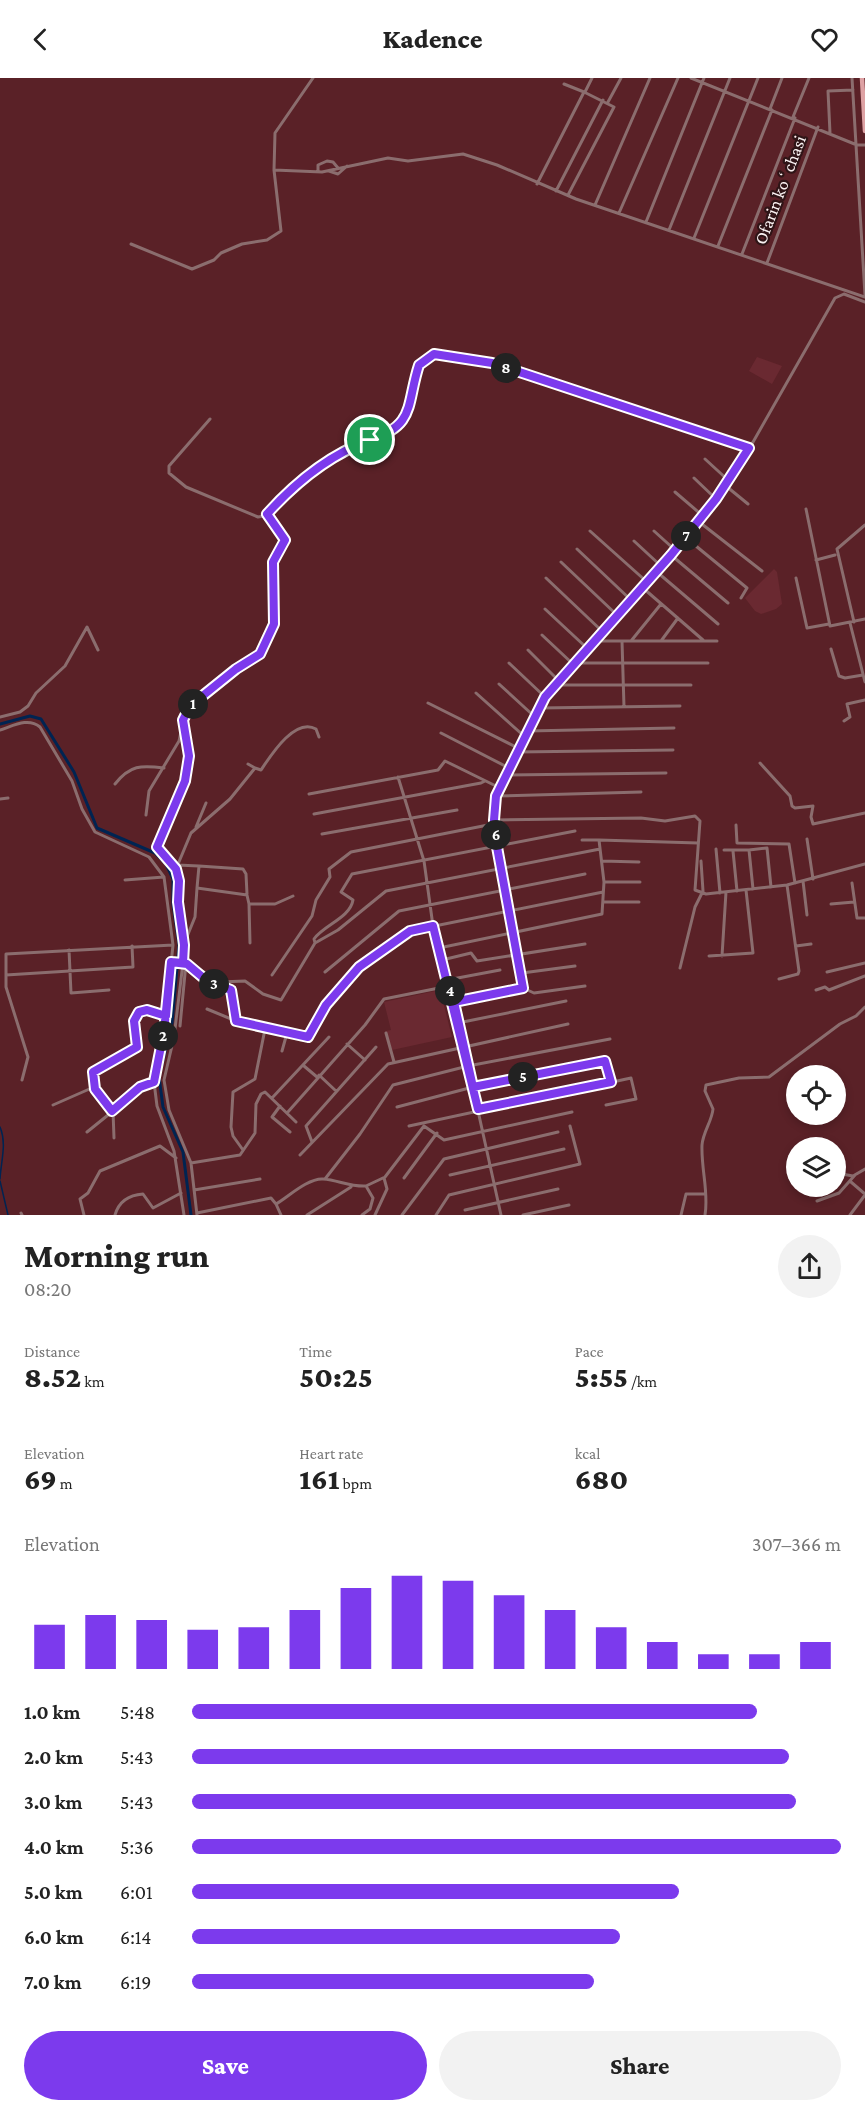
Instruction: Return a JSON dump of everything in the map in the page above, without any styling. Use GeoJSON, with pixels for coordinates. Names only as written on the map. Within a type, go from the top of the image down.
{"type":"FeatureCollection","features":[{"type":"Feature","properties":{"kind":"main road"},"geometry":{"type":"LineString","coordinates":[[862,78],[865,131]]}},
{"type":"Feature","properties":{"kind":"street"},"geometry":{"type":"LineString","coordinates":[[131,243],[192,269],[242,244],[267,240],[278,235],[282,226],[274,170],[275,133],[313,78]]}},
{"type":"Feature","properties":{"kind":"street"},"geometry":{"type":"LineString","coordinates":[[537,184],[592,78]]}},
{"type":"Feature","properties":{"kind":"street"},"geometry":{"type":"LineString","coordinates":[[608,102],[621,78]]}},
{"type":"Feature","properties":{"kind":"street"},"geometry":{"type":"LineString","coordinates":[[595,205],[650,78]]}},
{"type":"Feature","properties":{"kind":"street"},"geometry":{"type":"LineString","coordinates":[[619,213],[678,78]]}},
{"type":"Feature","properties":{"kind":"street"},"geometry":{"type":"LineString","coordinates":[[691,78],[703,80],[749,101],[856,144],[864,145]]}},
{"type":"Feature","properties":{"kind":"street"},"geometry":{"type":"LineString","coordinates":[[669,230],[730,78]]}},
{"type":"Feature","properties":{"kind":"street"},"geometry":{"type":"LineString","coordinates":[[694,238],[758,78]]}},
{"type":"Feature","properties":{"kind":"street"},"geometry":{"type":"LineString","coordinates":[[717,246],[782,78]]}},
{"type":"Feature","properties":{"kind":"street"},"geometry":{"type":"LineString","coordinates":[[742,254],[809,78]]}},
{"type":"Feature","properties":{"kind":"street"},"geometry":{"type":"LineString","coordinates":[[274,170],[318,172],[393,157],[408,161],[463,154],[497,165],[537,184],[595,205],[865,296],[852,78]]}},
{"type":"Feature","properties":{"kind":"street"},"geometry":{"type":"LineString","coordinates":[[646,222],[703,80]]}},
{"type":"Feature","properties":{"kind":"street"},"geometry":{"type":"LineString","coordinates":[[564,84],[608,102],[614,107],[568,195]]}},
{"type":"Feature","properties":{"kind":"street"},"geometry":{"type":"LineString","coordinates":[[830,133],[828,91],[853,90]]}},
{"type":"Feature","properties":{"kind":"street"},"geometry":{"type":"LineString","coordinates":[[556,191],[603,100]]}},
{"type":"Feature","properties":{"kind":"street","name":"Ofarin koʻchasi"},"geometry":{"type":"LineString","coordinates":[[767,263],[818,128]]}},
{"type":"Feature","properties":{"kind":"street"},"geometry":{"type":"LineString","coordinates":[[318,172],[318,165],[327,161],[333,162],[338,168]]}},
{"type":"Feature","properties":{"kind":"street"},"geometry":{"type":"LineString","coordinates":[[329,171],[339,174],[347,166]]}},
{"type":"Feature","properties":{"kind":"street"},"geometry":{"type":"LineString","coordinates":[[860,239],[865,239]]}},
{"type":"Feature","properties":{"kind":"street"},"geometry":{"type":"LineString","coordinates":[[523,988],[519,953],[497,847],[494,820],[496,796],[517,750],[545,697],[554,685],[589,650],[632,601],[726,486],[836,298],[844,294],[865,302]]}},
{"type":"Feature","properties":{"kind":"street"},"geometry":{"type":"LineString","coordinates":[[210,419],[169,466],[171,475],[186,487],[258,518],[267,514],[302,479],[334,458],[396,430],[407,411],[419,365],[434,354],[492,363],[749,448]]}},
{"type":"Feature","properties":{"kind":"street"},"geometry":{"type":"LineString","coordinates":[[705,459],[729,481]]}},
{"type":"Feature","properties":{"kind":"street"},"geometry":{"type":"LineString","coordinates":[[694,478],[716,499]]}},
{"type":"Feature","properties":{"kind":"street"},"geometry":{"type":"LineString","coordinates":[[726,486],[748,504]]}},
{"type":"Feature","properties":{"kind":"street"},"geometry":{"type":"LineString","coordinates":[[675,492],[703,516]]}},
{"type":"Feature","properties":{"kind":"street"},"geometry":{"type":"LineString","coordinates":[[806,509],[829,624]]}},
{"type":"Feature","properties":{"kind":"street"},"geometry":{"type":"LineString","coordinates":[[146,815],[150,791],[179,741],[190,706],[236,669],[260,654],[274,624],[273,562],[285,540],[267,514]]}},
{"type":"Feature","properties":{"kind":"street"},"geometry":{"type":"LineString","coordinates":[[698,521],[762,571]]}},
{"type":"Feature","properties":{"kind":"street"},"geometry":{"type":"LineString","coordinates":[[865,525],[837,549],[865,682]]}},
{"type":"Feature","properties":{"kind":"street"},"geometry":{"type":"LineString","coordinates":[[590,531],[647,583]]}},
{"type":"Feature","properties":{"kind":"street"},"geometry":{"type":"LineString","coordinates":[[654,531],[675,550]]}},
{"type":"Feature","properties":{"kind":"street"},"geometry":{"type":"LineString","coordinates":[[685,537],[747,588],[741,598]]}},
{"type":"Feature","properties":{"kind":"street"},"geometry":{"type":"LineString","coordinates":[[634,541],[661,566]]}},
{"type":"Feature","properties":{"kind":"street"},"geometry":{"type":"LineString","coordinates":[[577,549],[632,601]]}},
{"type":"Feature","properties":{"kind":"street"},"geometry":{"type":"LineString","coordinates":[[671,555],[728,603]]}},
{"type":"Feature","properties":{"kind":"street"},"geometry":{"type":"LineString","coordinates":[[816,560],[835,555]]}},
{"type":"Feature","properties":{"kind":"street"},"geometry":{"type":"LineString","coordinates":[[561,562],[618,617]]}},
{"type":"Feature","properties":{"kind":"street"},"geometry":{"type":"LineString","coordinates":[[657,572],[718,624]]}},
{"type":"Feature","properties":{"kind":"street"},"geometry":{"type":"LineString","coordinates":[[546,578],[604,633]]}},
{"type":"Feature","properties":{"kind":"street"},"geometry":{"type":"LineString","coordinates":[[796,578],[807,628],[829,624],[832,626],[865,619]]}},
{"type":"Feature","properties":{"kind":"street"},"geometry":{"type":"LineString","coordinates":[[643,588],[704,641]]}},
{"type":"Feature","properties":{"kind":"street"},"geometry":{"type":"LineString","coordinates":[[631,641],[661,604]]}},
{"type":"Feature","properties":{"kind":"street"},"geometry":{"type":"LineString","coordinates":[[545,609],[589,650]]}},
{"type":"Feature","properties":{"kind":"street"},"geometry":{"type":"LineString","coordinates":[[661,641],[678,618]]}},
{"type":"Feature","properties":{"kind":"street"},"geometry":{"type":"LineString","coordinates":[[0,717],[20,712],[28,706],[36,693],[66,666],[87,627],[98,650]]}},
{"type":"Feature","properties":{"kind":"street"},"geometry":{"type":"LineString","coordinates":[[543,635],[574,664],[708,663]]}},
{"type":"Feature","properties":{"kind":"street"},"geometry":{"type":"LineString","coordinates":[[597,641],[717,641]]}},
{"type":"Feature","properties":{"kind":"street"},"geometry":{"type":"LineString","coordinates":[[622,641],[624,707]]}},
{"type":"Feature","properties":{"kind":"street"},"geometry":{"type":"LineString","coordinates":[[831,649],[839,676],[845,678],[863,675]]}},
{"type":"Feature","properties":{"kind":"street"},"geometry":{"type":"LineString","coordinates":[[528,650],[558,680]]}},
{"type":"Feature","properties":{"kind":"street"},"geometry":{"type":"LineString","coordinates":[[509,663],[545,697]]}},
{"type":"Feature","properties":{"kind":"street"},"geometry":{"type":"LineString","coordinates":[[499,684],[535,717]]}},
{"type":"Feature","properties":{"kind":"street"},"geometry":{"type":"LineString","coordinates":[[554,685],[690,685]]}},
{"type":"Feature","properties":{"kind":"street"},"geometry":{"type":"LineString","coordinates":[[476,693],[524,736]]}},
{"type":"Feature","properties":{"kind":"street"},"geometry":{"type":"LineString","coordinates":[[844,722],[850,717],[847,704],[865,700]]}},
{"type":"Feature","properties":{"kind":"street"},"geometry":{"type":"LineString","coordinates":[[428,703],[517,750],[673,750]]}},
{"type":"Feature","properties":{"kind":"street"},"geometry":{"type":"LineString","coordinates":[[539,708],[680,706]]}},
{"type":"Feature","properties":{"kind":"street"},"geometry":{"type":"LineString","coordinates":[[0,730],[25,722],[38,725],[72,781],[82,809],[95,832],[149,857],[164,877],[172,945],[166,1016],[154,1082],[157,1106],[176,1158],[184,1215]]}},
{"type":"Feature","properties":{"kind":"street"},"geometry":{"type":"LineString","coordinates":[[183,726],[189,756],[185,781],[157,847],[176,867],[243,868],[246,873],[249,903],[250,943]]}},
{"type":"Feature","properties":{"kind":"street"},"geometry":{"type":"LineString","coordinates":[[248,764],[261,770],[278,743],[301,728],[314,727],[318,737]]}},
{"type":"Feature","properties":{"kind":"street"},"geometry":{"type":"LineString","coordinates":[[527,731],[674,728]]}},
{"type":"Feature","properties":{"kind":"street"},"geometry":{"type":"LineString","coordinates":[[441,733],[509,769]]}},
{"type":"Feature","properties":{"kind":"street"},"geometry":{"type":"LineString","coordinates":[[309,794],[438,770],[445,761],[501,788]]}},
{"type":"Feature","properties":{"kind":"street"},"geometry":{"type":"LineString","coordinates":[[760,763],[792,798],[792,806],[795,808],[813,806],[813,824],[865,813]]}},
{"type":"Feature","properties":{"kind":"street"},"geometry":{"type":"LineString","coordinates":[[115,784],[124,773],[137,766],[165,768]]}},
{"type":"Feature","properties":{"kind":"street"},"geometry":{"type":"LineString","coordinates":[[180,1026],[185,964],[176,867],[189,836],[230,799],[255,768]]}},
{"type":"Feature","properties":{"kind":"street"},"geometry":{"type":"LineString","coordinates":[[507,775],[666,774]]}},
{"type":"Feature","properties":{"kind":"street"},"geometry":{"type":"LineString","coordinates":[[398,777],[424,861],[433,926],[454,1002],[501,1215]]}},
{"type":"Feature","properties":{"kind":"street"},"geometry":{"type":"LineString","coordinates":[[314,814],[482,783],[485,780]]}},
{"type":"Feature","properties":{"kind":"street"},"geometry":{"type":"LineString","coordinates":[[496,796],[641,792]]}},
{"type":"Feature","properties":{"kind":"street"},"geometry":{"type":"LineString","coordinates":[[0,799],[8,798]]}},
{"type":"Feature","properties":{"kind":"street"},"geometry":{"type":"LineString","coordinates":[[195,829],[206,803]]}},
{"type":"Feature","properties":{"kind":"street"},"geometry":{"type":"LineString","coordinates":[[322,834],[457,810]]}},
{"type":"Feature","properties":{"kind":"street"},"geometry":{"type":"LineString","coordinates":[[494,820],[641,818],[665,821],[695,816],[700,821],[695,890],[702,893],[787,885],[865,864]]}},
{"type":"Feature","properties":{"kind":"street"},"geometry":{"type":"LineString","coordinates":[[272,975],[312,916],[316,900],[330,877],[329,869],[351,852],[488,825],[495,828]]}},
{"type":"Feature","properties":{"kind":"street"},"geometry":{"type":"LineString","coordinates":[[736,825],[737,843],[789,844],[795,883]]}},
{"type":"Feature","properties":{"kind":"street"},"geometry":{"type":"LineString","coordinates":[[171,962],[185,964],[220,982],[245,981],[263,994],[281,1000],[315,943],[314,939],[351,908],[352,900],[341,892],[352,874],[575,831]]}},
{"type":"Feature","properties":{"kind":"street"},"geometry":{"type":"LineString","coordinates":[[807,839],[813,879]]}},
{"type":"Feature","properties":{"kind":"street"},"geometry":{"type":"LineString","coordinates":[[582,840],[698,843]]}},
{"type":"Feature","properties":{"kind":"street"},"geometry":{"type":"LineString","coordinates":[[439,948],[602,914],[604,882],[599,840]]}},
{"type":"Feature","properties":{"kind":"street"},"geometry":{"type":"LineString","coordinates":[[724,850],[767,848],[771,887]]}},
{"type":"Feature","properties":{"kind":"street"},"geometry":{"type":"LineString","coordinates":[[315,943],[338,930],[386,891],[600,849]]}},
{"type":"Feature","properties":{"kind":"street"},"geometry":{"type":"LineString","coordinates":[[716,849],[720,892]]}},
{"type":"Feature","properties":{"kind":"street"},"geometry":{"type":"LineString","coordinates":[[732,850],[737,891]]}},
{"type":"Feature","properties":{"kind":"street"},"geometry":{"type":"LineString","coordinates":[[749,850],[753,889]]}},
{"type":"Feature","properties":{"kind":"street"},"geometry":{"type":"LineString","coordinates":[[602,861],[639,862]]}},
{"type":"Feature","properties":{"kind":"street"},"geometry":{"type":"LineString","coordinates":[[680,968],[695,906],[702,893],[701,861]]}},
{"type":"Feature","properties":{"kind":"street"},"geometry":{"type":"LineString","coordinates":[[184,945],[195,917],[199,866]]}},
{"type":"Feature","properties":{"kind":"street"},"geometry":{"type":"LineString","coordinates":[[326,972],[395,912],[585,874]]}},
{"type":"Feature","properties":{"kind":"street"},"geometry":{"type":"LineString","coordinates":[[125,880],[164,877]]}},
{"type":"Feature","properties":{"kind":"street"},"geometry":{"type":"LineString","coordinates":[[803,881],[807,915]]}},
{"type":"Feature","properties":{"kind":"street"},"geometry":{"type":"LineString","coordinates":[[604,882],[640,882]]}},
{"type":"Feature","properties":{"kind":"street"},"geometry":{"type":"LineString","coordinates":[[852,883],[858,919],[865,918]]}},
{"type":"Feature","properties":{"kind":"street"},"geometry":{"type":"LineString","coordinates":[[779,979],[799,973],[787,885]]}},
{"type":"Feature","properties":{"kind":"street"},"geometry":{"type":"LineString","coordinates":[[197,888],[247,895]]}},
{"type":"Feature","properties":{"kind":"street"},"geometry":{"type":"LineString","coordinates":[[709,956],[753,953],[746,890]]}},
{"type":"Feature","properties":{"kind":"street"},"geometry":{"type":"LineString","coordinates":[[207,1009],[236,1021],[265,1029],[311,1036],[326,1005],[359,967],[410,931],[603,892]]}},
{"type":"Feature","properties":{"kind":"street"},"geometry":{"type":"LineString","coordinates":[[722,956],[726,892]]}},
{"type":"Feature","properties":{"kind":"street"},"geometry":{"type":"LineString","coordinates":[[249,903],[275,904],[294,896]]}},
{"type":"Feature","properties":{"kind":"street"},"geometry":{"type":"LineString","coordinates":[[603,902],[639,902]]}},
{"type":"Feature","properties":{"kind":"street"},"geometry":{"type":"LineString","coordinates":[[831,903],[854,902]]}},
{"type":"Feature","properties":{"kind":"street"},"geometry":{"type":"LineString","coordinates":[[442,960],[471,953],[477,961],[585,944]]}},
{"type":"Feature","properties":{"kind":"street"},"geometry":{"type":"LineString","coordinates":[[796,946],[811,944]]}},
{"type":"Feature","properties":{"kind":"street"},"geometry":{"type":"LineString","coordinates":[[22,1080],[28,1057],[15,1008],[6,987],[6,954],[172,945]]}},
{"type":"Feature","properties":{"kind":"street"},"geometry":{"type":"LineString","coordinates":[[6,975],[133,967],[132,946]]}},
{"type":"Feature","properties":{"kind":"street"},"geometry":{"type":"LineString","coordinates":[[69,950],[71,993],[109,990]]}},
{"type":"Feature","properties":{"kind":"street"},"geometry":{"type":"LineString","coordinates":[[827,972],[865,963]]}},
{"type":"Feature","properties":{"kind":"street"},"geometry":{"type":"LineString","coordinates":[[185,964],[206,980],[231,990],[236,1021]]}},
{"type":"Feature","properties":{"kind":"street"},"geometry":{"type":"LineString","coordinates":[[185,964],[174,1037],[164,1080],[169,1110],[191,1163],[197,1214],[271,1198],[281,1215]]}},
{"type":"Feature","properties":{"kind":"street"},"geometry":{"type":"LineString","coordinates":[[522,974],[575,966]]}},
{"type":"Feature","properties":{"kind":"street"},"geometry":{"type":"LineString","coordinates":[[447,980],[500,970]]}},
{"type":"Feature","properties":{"kind":"street"},"geometry":{"type":"LineString","coordinates":[[816,990],[825,987],[829,990],[865,976]]}},
{"type":"Feature","properties":{"kind":"street"},"geometry":{"type":"LineString","coordinates":[[287,1113],[384,999],[449,986]]}},
{"type":"Feature","properties":{"kind":"street"},"geometry":{"type":"LineString","coordinates":[[454,1002],[523,988],[534,993],[585,986]]}},
{"type":"Feature","properties":{"kind":"street"},"geometry":{"type":"LineString","coordinates":[[458,1023],[566,1001]]}},
{"type":"Feature","properties":{"kind":"street"},"geometry":{"type":"LineString","coordinates":[[705,1215],[708,1201],[705,1194],[702,1141],[713,1109],[705,1091],[706,1085],[740,1078],[764,1080],[840,1024],[856,1016],[865,1007]]}},
{"type":"Feature","properties":{"kind":"street"},"geometry":{"type":"LineString","coordinates":[[114,1138],[112,1111],[94,1087],[93,1072],[137,1047],[134,1021],[139,1012],[147,1010],[166,1016]]}},
{"type":"Feature","properties":{"kind":"street"},"geometry":{"type":"LineString","coordinates":[[300,1155],[384,1068],[393,1062],[568,1024]]}},
{"type":"Feature","properties":{"kind":"street"},"geometry":{"type":"LineString","coordinates":[[243,1151],[233,1136],[231,1127],[233,1092],[255,1078],[265,1029]]}},
{"type":"Feature","properties":{"kind":"street"},"geometry":{"type":"LineString","coordinates":[[282,1051],[287,1033]]}},
{"type":"Feature","properties":{"kind":"street"},"geometry":{"type":"LineString","coordinates":[[386,1033],[393,1062]]}},
{"type":"Feature","properties":{"kind":"street"},"geometry":{"type":"LineString","coordinates":[[272,1098],[329,1037]]}},
{"type":"Feature","properties":{"kind":"street"},"geometry":{"type":"LineString","coordinates":[[325,1179],[360,1134],[390,1087],[468,1066],[610,1039]]}},
{"type":"Feature","properties":{"kind":"street"},"geometry":{"type":"LineString","coordinates":[[347,1044],[365,1060]]}},
{"type":"Feature","properties":{"kind":"street"},"geometry":{"type":"LineString","coordinates":[[312,1142],[306,1126],[376,1047]]}},
{"type":"Feature","properties":{"kind":"street"},"geometry":{"type":"LineString","coordinates":[[397,1107],[473,1087],[605,1061],[611,1082]]}},
{"type":"Feature","properties":{"kind":"street"},"geometry":{"type":"LineString","coordinates":[[304,1066],[336,1091]]}},
{"type":"Feature","properties":{"kind":"street"},"geometry":{"type":"LineString","coordinates":[[409,1126],[478,1109],[631,1078],[636,1099],[606,1105]]}},
{"type":"Feature","properties":{"kind":"street"},"geometry":{"type":"LineString","coordinates":[[87,1132],[140,1087],[154,1082]]}},
{"type":"Feature","properties":{"kind":"street"},"geometry":{"type":"LineString","coordinates":[[52,1105],[94,1087]]}},
{"type":"Feature","properties":{"kind":"street"},"geometry":{"type":"LineString","coordinates":[[191,1163],[240,1155],[255,1133],[257,1099],[265,1092],[296,1122]]}},
{"type":"Feature","properties":{"kind":"street"},"geometry":{"type":"LineString","coordinates":[[280,1106],[272,1117],[290,1132]]}},
{"type":"Feature","properties":{"kind":"street"},"geometry":{"type":"LineString","coordinates":[[276,1204],[316,1180],[325,1179],[351,1187],[366,1186],[384,1178],[424,1126],[444,1140],[572,1112]]}},
{"type":"Feature","properties":{"kind":"street"},"geometry":{"type":"LineString","coordinates":[[436,1215],[449,1195],[580,1164],[570,1126]]}},
{"type":"Feature","properties":{"kind":"street"},"geometry":{"type":"LineString","coordinates":[[402,1215],[444,1159],[558,1132]]}},
{"type":"Feature","properties":{"kind":"street"},"geometry":{"type":"LineString","coordinates":[[404,1178],[437,1133]]}},
{"type":"Feature","properties":{"kind":"street"},"geometry":{"type":"LineString","coordinates":[[84,1215],[80,1199],[88,1193],[100,1171],[160,1146],[176,1158]]}},
{"type":"Feature","properties":{"kind":"street"},"geometry":{"type":"LineString","coordinates":[[450,1175],[564,1149]]}},
{"type":"Feature","properties":{"kind":"street"},"geometry":{"type":"LineString","coordinates":[[817,1201],[839,1193],[865,1169]]}},
{"type":"Feature","properties":{"kind":"street"},"geometry":{"type":"LineString","coordinates":[[846,1175],[855,1176]]}},
{"type":"Feature","properties":{"kind":"street"},"geometry":{"type":"LineString","coordinates":[[375,1215],[387,1190],[384,1178]]}},
{"type":"Feature","properties":{"kind":"street"},"geometry":{"type":"LineString","coordinates":[[194,1190],[260,1179]]}},
{"type":"Feature","properties":{"kind":"street"},"geometry":{"type":"LineString","coordinates":[[850,1215],[865,1195],[851,1182]]}},
{"type":"Feature","properties":{"kind":"street"},"geometry":{"type":"LineString","coordinates":[[362,1215],[370,1209],[373,1198],[366,1186]]}},
{"type":"Feature","properties":{"kind":"street"},"geometry":{"type":"LineString","coordinates":[[307,1215],[351,1187]]}},
{"type":"Feature","properties":{"kind":"street"},"geometry":{"type":"LineString","coordinates":[[465,1210],[558,1189]]}},
{"type":"Feature","properties":{"kind":"street"},"geometry":{"type":"LineString","coordinates":[[116,1215],[119,1205],[133,1196],[143,1194],[153,1208],[181,1193]]}},
{"type":"Feature","properties":{"kind":"street"},"geometry":{"type":"LineString","coordinates":[[681,1215],[686,1194],[705,1194]]}},
{"type":"Feature","properties":{"kind":"street"},"geometry":{"type":"LineString","coordinates":[[523,1215],[569,1205]]}},
{"type":"Feature","properties":{"kind":"shaded area"},"geometry":{"type":"Polygon","coordinates":[[[757,357],[782,366],[772,384],[749,371],[757,357]]]}},
{"type":"Feature","properties":{"kind":"shaded area"},"geometry":{"type":"Polygon","coordinates":[[[774,569],[777,572],[782,604],[776,609],[761,614],[755,611],[745,598],[774,569]]]}},
{"type":"Feature","properties":{"kind":"shaded area"},"geometry":{"type":"Polygon","coordinates":[[[440,990],[452,1037],[392,1050],[386,1031],[391,1030],[384,1002],[440,990]]]}},
{"type":"Feature","properties":{"kind":"waterway"},"geometry":{"type":"LineString","coordinates":[[0,724],[30,716],[41,719],[74,772],[97,828],[155,853],[166,864],[173,879],[173,904],[179,945],[172,1023],[159,1077],[163,1107],[183,1152],[191,1215]]}},
{"type":"Feature","properties":{"kind":"waterway"},"geometry":{"type":"LineString","coordinates":[[0,1127],[3,1146],[0,1179]]}},
{"type":"Feature","properties":{"kind":"waterway"},"geometry":{"type":"LineString","coordinates":[[0,1181],[8,1215]]}},
{"type":"Feature","properties":{"kind":"route"},"geometry":{"type":"LineString","coordinates":[[370,440],[334,458],[302,479],[267,514],[285,540],[273,562],[274,624],[260,654],[236,669],[218,686],[190,706],[183,720],[189,762],[177,803],[163,828],[157,847],[176,869],[179,881],[178,902],[184,945],[183,963],[171,962],[166,1016],[164,1031],[154,1082],[140,1087],[112,1111],[95,1089],[92,1074],[106,1063],[137,1047],[134,1021],[139,1012],[147,1010],[166,1016],[171,962],[187,964],[206,980],[231,990],[236,1021],[308,1037],[311,1036],[326,1005],[359,967],[402,935],[433,926],[454,1002],[458,1023],[478,1109],[611,1082],[608,1064],[605,1061],[473,1087],[454,1002],[523,988],[519,953],[497,847],[494,820],[496,796],[545,697],[671,555],[736,472],[749,448],[739,447],[492,363],[434,354],[419,365],[404,420],[387,436],[370,440]]}}]}
